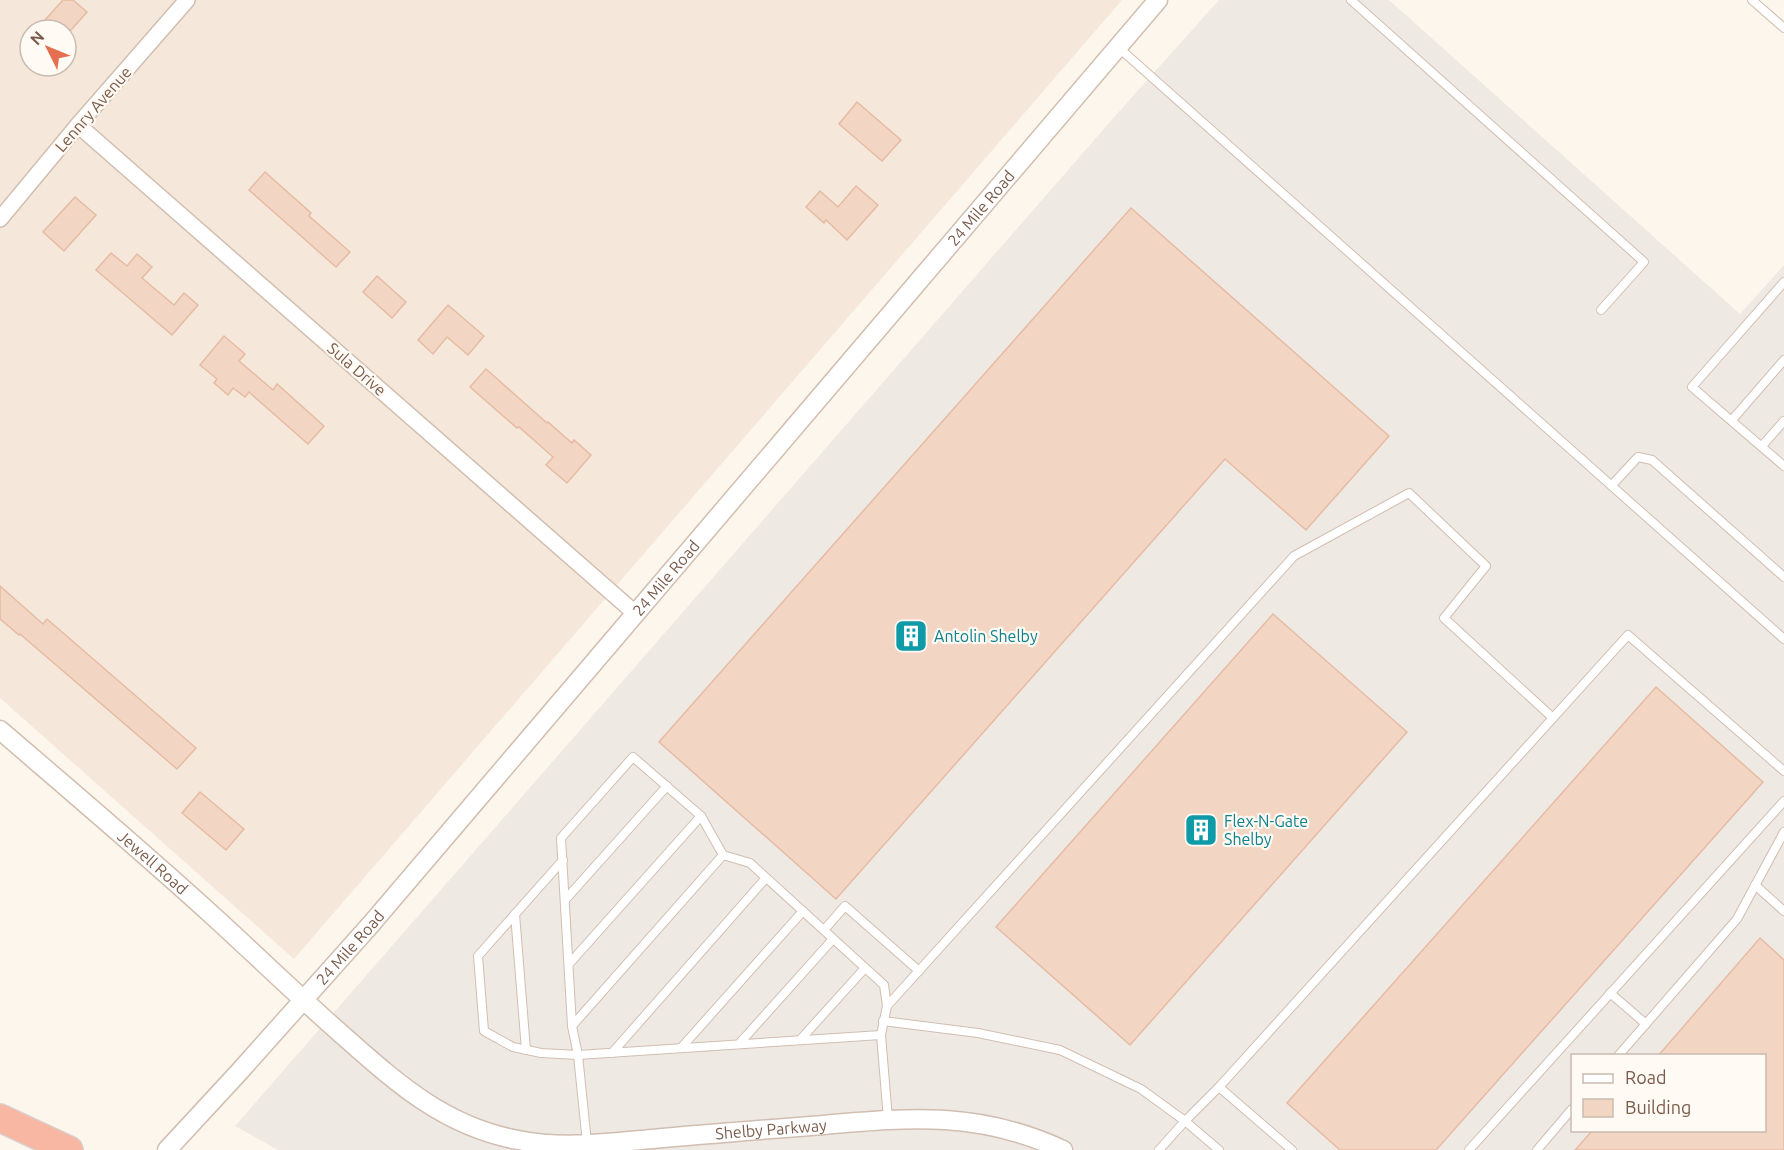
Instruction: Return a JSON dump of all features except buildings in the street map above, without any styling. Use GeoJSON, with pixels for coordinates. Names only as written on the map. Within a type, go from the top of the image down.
{"type":"FeatureCollection","features":[{"type":"Feature","properties":{"kind":"highway"},"geometry":{"type":"LineString","coordinates":[[0,1118],[69,1150]]}},
{"type":"Feature","properties":{"kind":"street","name":"Lennry Avenue"},"geometry":{"type":"LineString","coordinates":[[0,219],[187,0]]}},
{"type":"Feature","properties":{"kind":"street","name":"24 Mile Road"},"geometry":{"type":"LineString","coordinates":[[167,1150],[372,923],[1158,0]]}},
{"type":"Feature","properties":{"kind":"street","name":"Sula Drive"},"geometry":{"type":"LineString","coordinates":[[78,125],[636,614]]}},
{"type":"Feature","properties":{"kind":"street","name":"Jewell Road"},"geometry":{"type":"LineString","coordinates":[[0,730],[212,915],[303,1000]]}},
{"type":"Feature","properties":{"kind":"street","name":"Shelby Parkway"},"geometry":{"type":"LineString","coordinates":[[303,1000],[389,1077],[421,1100],[478,1130],[515,1140],[552,1145],[647,1145],[888,1119],[940,1118],[985,1124],[1027,1135],[1063,1150]]}},
{"type":"Feature","properties":{"kind":"lane"},"geometry":{"type":"LineString","coordinates":[[1351,0],[1644,262],[1601,310]]}},
{"type":"Feature","properties":{"kind":"lane"},"geometry":{"type":"LineString","coordinates":[[1752,0],[1784,28]]}},
{"type":"Feature","properties":{"kind":"lane"},"geometry":{"type":"LineString","coordinates":[[1118,47],[1784,639]]}},
{"type":"Feature","properties":{"kind":"lane"},"geometry":{"type":"LineString","coordinates":[[1784,282],[1692,387],[1784,466]]}},
{"type":"Feature","properties":{"kind":"lane"},"geometry":{"type":"LineString","coordinates":[[1732,420],[1784,360]]}},
{"type":"Feature","properties":{"kind":"lane"},"geometry":{"type":"LineString","coordinates":[[1762,446],[1784,421]]}},
{"type":"Feature","properties":{"kind":"lane"},"geometry":{"type":"LineString","coordinates":[[1612,485],[1638,457],[1652,459],[1784,577]]}},
{"type":"Feature","properties":{"kind":"lane"},"geometry":{"type":"LineString","coordinates":[[887,1006],[1294,556],[1409,493],[1486,566],[1444,618],[1553,718]]}},
{"type":"Feature","properties":{"kind":"lane"},"geometry":{"type":"LineString","coordinates":[[1159,1150],[1219,1087],[1628,635],[1784,771]]}},
{"type":"Feature","properties":{"kind":"lane"},"geometry":{"type":"LineString","coordinates":[[587,1145],[578,1055],[572,1026],[561,838],[633,757],[701,816],[723,855],[750,863],[884,985],[887,1006],[881,1035],[888,1119]]}},
{"type":"Feature","properties":{"kind":"lane"},"geometry":{"type":"LineString","coordinates":[[565,900],[667,786]]}},
{"type":"Feature","properties":{"kind":"lane"},"geometry":{"type":"LineString","coordinates":[[1469,1150],[1784,801]]}},
{"type":"Feature","properties":{"kind":"lane"},"geometry":{"type":"LineString","coordinates":[[569,964],[701,816]]}},
{"type":"Feature","properties":{"kind":"lane"},"geometry":{"type":"LineString","coordinates":[[1620,1054],[1737,919],[1784,832]]}},
{"type":"Feature","properties":{"kind":"lane"},"geometry":{"type":"LineString","coordinates":[[572,1026],[723,855]]}},
{"type":"Feature","properties":{"kind":"lane"},"geometry":{"type":"LineString","coordinates":[[563,860],[478,956],[484,1031],[513,1047],[541,1053],[578,1055],[881,1035]]}},
{"type":"Feature","properties":{"kind":"lane"},"geometry":{"type":"LineString","coordinates":[[612,1053],[766,878]]}},
{"type":"Feature","properties":{"kind":"lane"},"geometry":{"type":"LineString","coordinates":[[1755,885],[1784,911]]}},
{"type":"Feature","properties":{"kind":"lane"},"geometry":{"type":"LineString","coordinates":[[824,930],[845,906],[919,971]]}},
{"type":"Feature","properties":{"kind":"lane"},"geometry":{"type":"LineString","coordinates":[[681,1048],[803,911]]}},
{"type":"Feature","properties":{"kind":"lane"},"geometry":{"type":"LineString","coordinates":[[515,914],[526,1050]]}},
{"type":"Feature","properties":{"kind":"lane"},"geometry":{"type":"LineString","coordinates":[[739,1044],[833,939]]}},
{"type":"Feature","properties":{"kind":"lane"},"geometry":{"type":"LineString","coordinates":[[800,1040],[865,968]]}},
{"type":"Feature","properties":{"kind":"lane"},"geometry":{"type":"LineString","coordinates":[[1610,993],[1646,1024]]}},
{"type":"Feature","properties":{"kind":"lane"},"geometry":{"type":"LineString","coordinates":[[883,1021],[978,1034],[1060,1050],[1141,1089],[1185,1121],[1219,1150]]}},
{"type":"Feature","properties":{"kind":"lane"},"geometry":{"type":"LineString","coordinates":[[1219,1087],[1292,1150]]}},
{"type":"Feature","properties":{"kind":"lane"},"geometry":{"type":"LineString","coordinates":[[1537,1150],[1571,1109]]}},
{"type":"Feature","properties":{"kind":"shaded area"},"geometry":{"type":"Polygon","coordinates":[[[0,0],[1122,0],[294,959],[0,698],[0,0]]]}},
{"type":"Feature","properties":{"kind":"shaded area"},"geometry":{"type":"Polygon","coordinates":[[[1219,0],[1389,0],[1740,314],[1784,265],[1784,1150],[278,1150],[235,1126],[1116,115],[1219,0]]]}},
{"type":"Feature","properties":{"kind":"place","name":"Antolin Shelby"},"geometry":{"type":"Point","coordinates":[911,636]}},
{"type":"Feature","properties":{"kind":"place","name":"Flex-N-Gate Shelby"},"geometry":{"type":"Point","coordinates":[1201,830]}}]}
